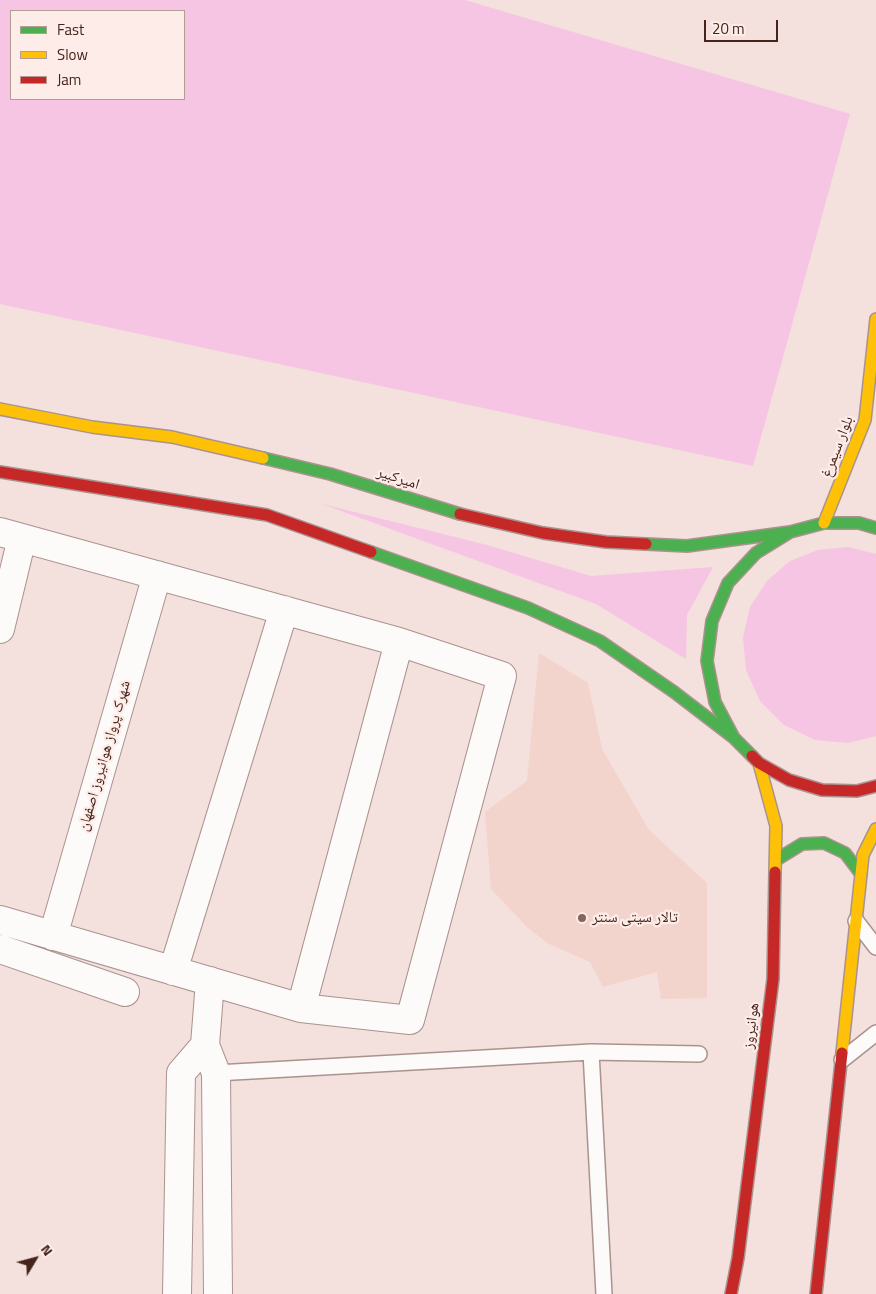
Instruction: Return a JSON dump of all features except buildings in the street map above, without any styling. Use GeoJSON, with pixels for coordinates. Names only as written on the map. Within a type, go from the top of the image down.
{"type":"FeatureCollection","features":[{"type":"Feature","properties":{"kind":"main road","name":"بلوار سیمرغ"},"geometry":{"type":"LineString","coordinates":[[824,523],[865,420],[876,319]]}},
{"type":"Feature","properties":{"kind":"main road","name":"امیرکبیر"},"geometry":{"type":"LineString","coordinates":[[0,409],[92,427],[181,439],[330,474],[462,515],[543,532],[606,542],[687,546],[790,532]]}},
{"type":"Feature","properties":{"kind":"main road"},"geometry":{"type":"LineString","coordinates":[[0,472],[166,497],[267,515],[528,608],[600,641],[674,692],[734,738],[759,763],[788,780],[822,790],[857,791],[876,786]]}},
{"type":"Feature","properties":{"kind":"main road"},"geometry":{"type":"LineString","coordinates":[[734,738],[715,702],[707,661],[712,621],[728,584],[756,553],[790,532],[824,523],[859,523],[876,528]]}},
{"type":"Feature","properties":{"kind":"main road","name":"هوانیروز"},"geometry":{"type":"LineString","coordinates":[[731,1294],[738,1258],[773,979],[776,826],[759,763]]}},
{"type":"Feature","properties":{"kind":"main road"},"geometry":{"type":"LineString","coordinates":[[816,1294],[863,855],[876,828]]}},
{"type":"Feature","properties":{"kind":"main road"},"geometry":{"type":"LineString","coordinates":[[776,860],[802,844],[824,843],[846,853],[861,874]]}},
{"type":"Feature","properties":{"kind":"street"},"geometry":{"type":"LineString","coordinates":[[0,629],[11,535],[399,642],[502,676],[410,1020],[301,1008],[0,920]]}},
{"type":"Feature","properties":{"kind":"street","name":"شهرک پرواز هوانیروز اصفهان"},"geometry":{"type":"LineString","coordinates":[[53,936],[157,576]]}},
{"type":"Feature","properties":{"kind":"street"},"geometry":{"type":"LineString","coordinates":[[173,970],[284,610]]}},
{"type":"Feature","properties":{"kind":"street"},"geometry":{"type":"LineString","coordinates":[[301,1008],[399,642]]}},
{"type":"Feature","properties":{"kind":"street"},"geometry":{"type":"LineString","coordinates":[[0,949],[125,992]]}},
{"type":"Feature","properties":{"kind":"street"},"geometry":{"type":"LineString","coordinates":[[210,981],[205,1045],[216,1073],[218,1294]]}},
{"type":"Feature","properties":{"kind":"street"},"geometry":{"type":"LineString","coordinates":[[177,1294],[181,1073],[205,1045]]}},
{"type":"Feature","properties":{"kind":"lane"},"geometry":{"type":"LineString","coordinates":[[856,920],[876,947]]}},
{"type":"Feature","properties":{"kind":"lane"},"geometry":{"type":"LineString","coordinates":[[840,1061],[876,1032]]}},
{"type":"Feature","properties":{"kind":"lane"},"geometry":{"type":"LineString","coordinates":[[216,1073],[591,1052],[699,1054]]}},
{"type":"Feature","properties":{"kind":"lane"},"geometry":{"type":"LineString","coordinates":[[591,1052],[604,1294]]}},
{"type":"Feature","properties":{"kind":"shaded area"},"geometry":{"type":"Polygon","coordinates":[[[0,0],[465,0],[850,114],[753,466],[0,304],[0,0]]]}},
{"type":"Feature","properties":{"kind":"shaded area"},"geometry":{"type":"Polygon","coordinates":[[[322,504],[487,545],[591,576],[713,567],[687,615],[686,659],[596,604],[322,504]]]}},
{"type":"Feature","properties":{"kind":"shaded area"},"geometry":{"type":"Polygon","coordinates":[[[848,547],[876,554],[876,736],[848,743],[815,740],[784,725],[760,701],[746,670],[743,637],[750,607],[767,581],[790,561],[818,550],[848,547]]]}},
{"type":"Feature","properties":{"kind":"shaded area"},"geometry":{"type":"Polygon","coordinates":[[[539,653],[588,683],[602,749],[649,830],[707,883],[707,998],[661,999],[657,972],[603,987],[590,962],[549,944],[528,928],[491,889],[485,812],[527,781],[539,653]]]}},
{"type":"Feature","properties":{"kind":"traffic: fast"},"geometry":{"type":"LineString","coordinates":[[263,458],[330,474],[460,514]]}},
{"type":"Feature","properties":{"kind":"traffic: fast"},"geometry":{"type":"LineString","coordinates":[[752,756],[734,738],[715,702],[707,661],[712,621],[728,583],[756,553],[790,532],[824,523],[859,523],[876,528]]}},
{"type":"Feature","properties":{"kind":"traffic: fast"},"geometry":{"type":"LineString","coordinates":[[646,544],[687,546],[790,532]]}},
{"type":"Feature","properties":{"kind":"traffic: fast"},"geometry":{"type":"LineString","coordinates":[[371,552],[528,608],[600,641],[674,692],[734,738]]}},
{"type":"Feature","properties":{"kind":"traffic: fast"},"geometry":{"type":"LineString","coordinates":[[776,860],[802,844],[824,843],[845,853],[861,874]]}},
{"type":"Feature","properties":{"kind":"traffic: slow"},"geometry":{"type":"LineString","coordinates":[[824,523],[865,420],[876,319]]}},
{"type":"Feature","properties":{"kind":"traffic: slow"},"geometry":{"type":"LineString","coordinates":[[0,409],[92,427],[172,437],[263,458]]}},
{"type":"Feature","properties":{"kind":"traffic: slow"},"geometry":{"type":"LineString","coordinates":[[759,763],[776,826],[775,872]]}},
{"type":"Feature","properties":{"kind":"traffic: slow"},"geometry":{"type":"LineString","coordinates":[[842,1053],[863,855],[876,829]]}},
{"type":"Feature","properties":{"kind":"traffic: jam"},"geometry":{"type":"LineString","coordinates":[[0,472],[267,515],[371,552]]}},
{"type":"Feature","properties":{"kind":"traffic: jam"},"geometry":{"type":"LineString","coordinates":[[460,514],[543,533],[606,542],[646,544]]}},
{"type":"Feature","properties":{"kind":"traffic: jam"},"geometry":{"type":"LineString","coordinates":[[752,756],[759,763],[789,780],[822,790],[857,791],[876,786]]}},
{"type":"Feature","properties":{"kind":"traffic: jam"},"geometry":{"type":"LineString","coordinates":[[731,1294],[738,1258],[773,979],[775,872]]}},
{"type":"Feature","properties":{"kind":"traffic: jam"},"geometry":{"type":"LineString","coordinates":[[816,1294],[842,1053]]}},
{"type":"Feature","properties":{"kind":"place","name":"تالار سیتی سنتر"},"geometry":{"type":"Point","coordinates":[582,918]}}]}
